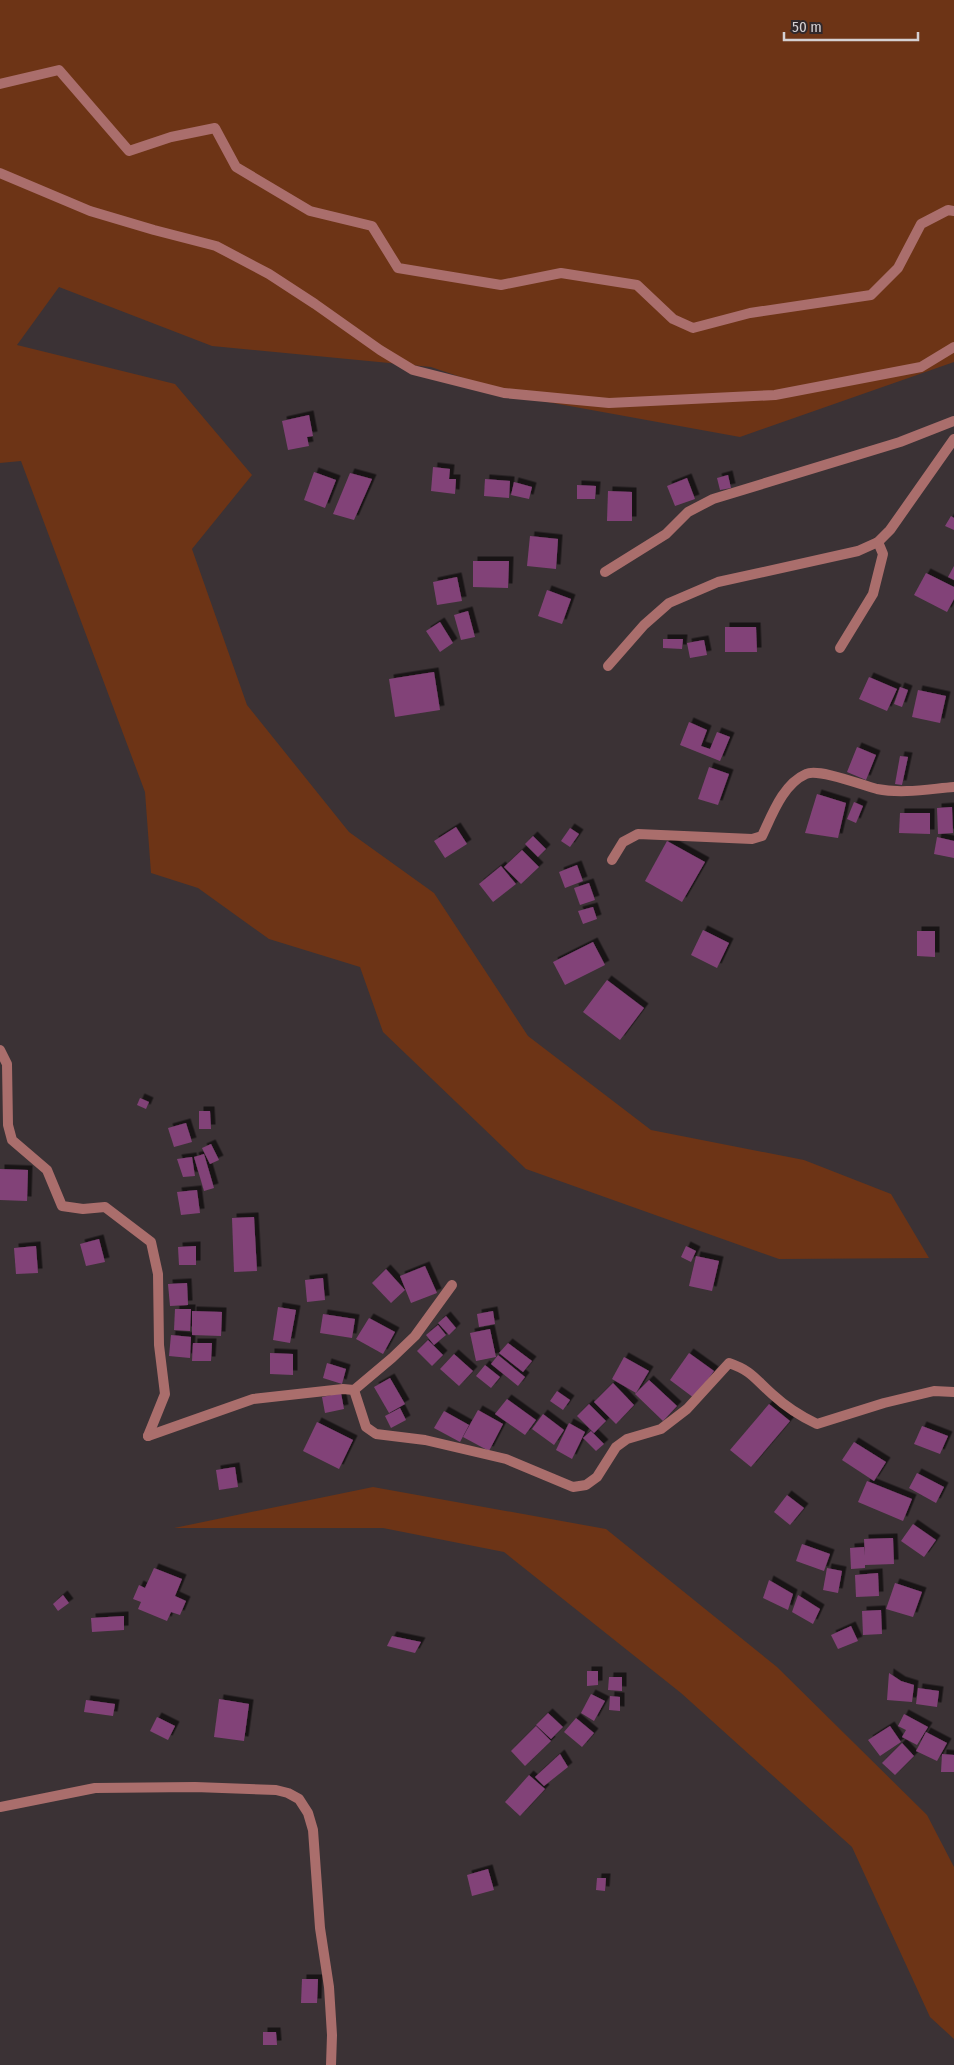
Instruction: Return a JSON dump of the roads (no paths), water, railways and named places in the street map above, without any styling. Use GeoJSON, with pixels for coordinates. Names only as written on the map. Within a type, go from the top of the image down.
{"type":"FeatureCollection","features":[{"type":"Feature","properties":{"kind":"street"},"geometry":{"type":"LineString","coordinates":[[0,84],[60,70],[129,151],[171,137],[215,128],[236,167],[310,211],[372,226],[398,268],[501,285],[561,273],[637,285],[673,319],[693,328],[750,313],[871,295],[898,268],[921,224],[948,210],[954,211]]}},
{"type":"Feature","properties":{"kind":"street"},"geometry":{"type":"LineString","coordinates":[[0,173],[90,211],[216,246],[269,274],[412,370],[504,393],[609,403],[776,395],[921,367],[954,347]]}},
{"type":"Feature","properties":{"kind":"street"},"geometry":{"type":"LineString","coordinates":[[605,572],[666,534],[688,512],[714,499],[900,442],[954,421]]}},
{"type":"Feature","properties":{"kind":"street"},"geometry":{"type":"LineString","coordinates":[[608,666],[644,625],[669,603],[718,582],[858,551],[878,542],[890,530],[954,439]]}},
{"type":"Feature","properties":{"kind":"street"},"geometry":{"type":"LineString","coordinates":[[840,648],[873,594],[883,554],[878,542]]}},
{"type":"Feature","properties":{"kind":"street"},"geometry":{"type":"LineString","coordinates":[[612,860],[623,842],[638,834],[752,840],[762,836],[792,783],[808,773],[826,774],[878,789],[908,791],[954,787]]}},
{"type":"Feature","properties":{"kind":"street"},"geometry":{"type":"LineString","coordinates":[[0,1050],[7,1064],[8,1125],[12,1140],[47,1170],[62,1206],[82,1209],[105,1207],[125,1220],[151,1242],[158,1274],[160,1345],[165,1394],[148,1436],[253,1399],[342,1389],[354,1390],[392,1358],[414,1336],[452,1285]]}},
{"type":"Feature","properties":{"kind":"street"},"geometry":{"type":"LineString","coordinates":[[354,1390],[366,1427],[376,1434],[425,1440],[506,1459],[573,1487],[586,1485],[597,1476],[616,1447],[627,1438],[661,1429],[687,1409],[729,1363],[743,1368],[756,1377],[771,1394],[797,1414],[817,1424],[884,1403],[934,1391],[954,1392]]}},
{"type":"Feature","properties":{"kind":"street"},"geometry":{"type":"LineString","coordinates":[[0,1807],[19,1805],[95,1788],[195,1787],[276,1790],[288,1793],[299,1799],[308,1814],[313,1830],[320,1928],[329,1987],[332,2035],[331,2065]]}}]}
